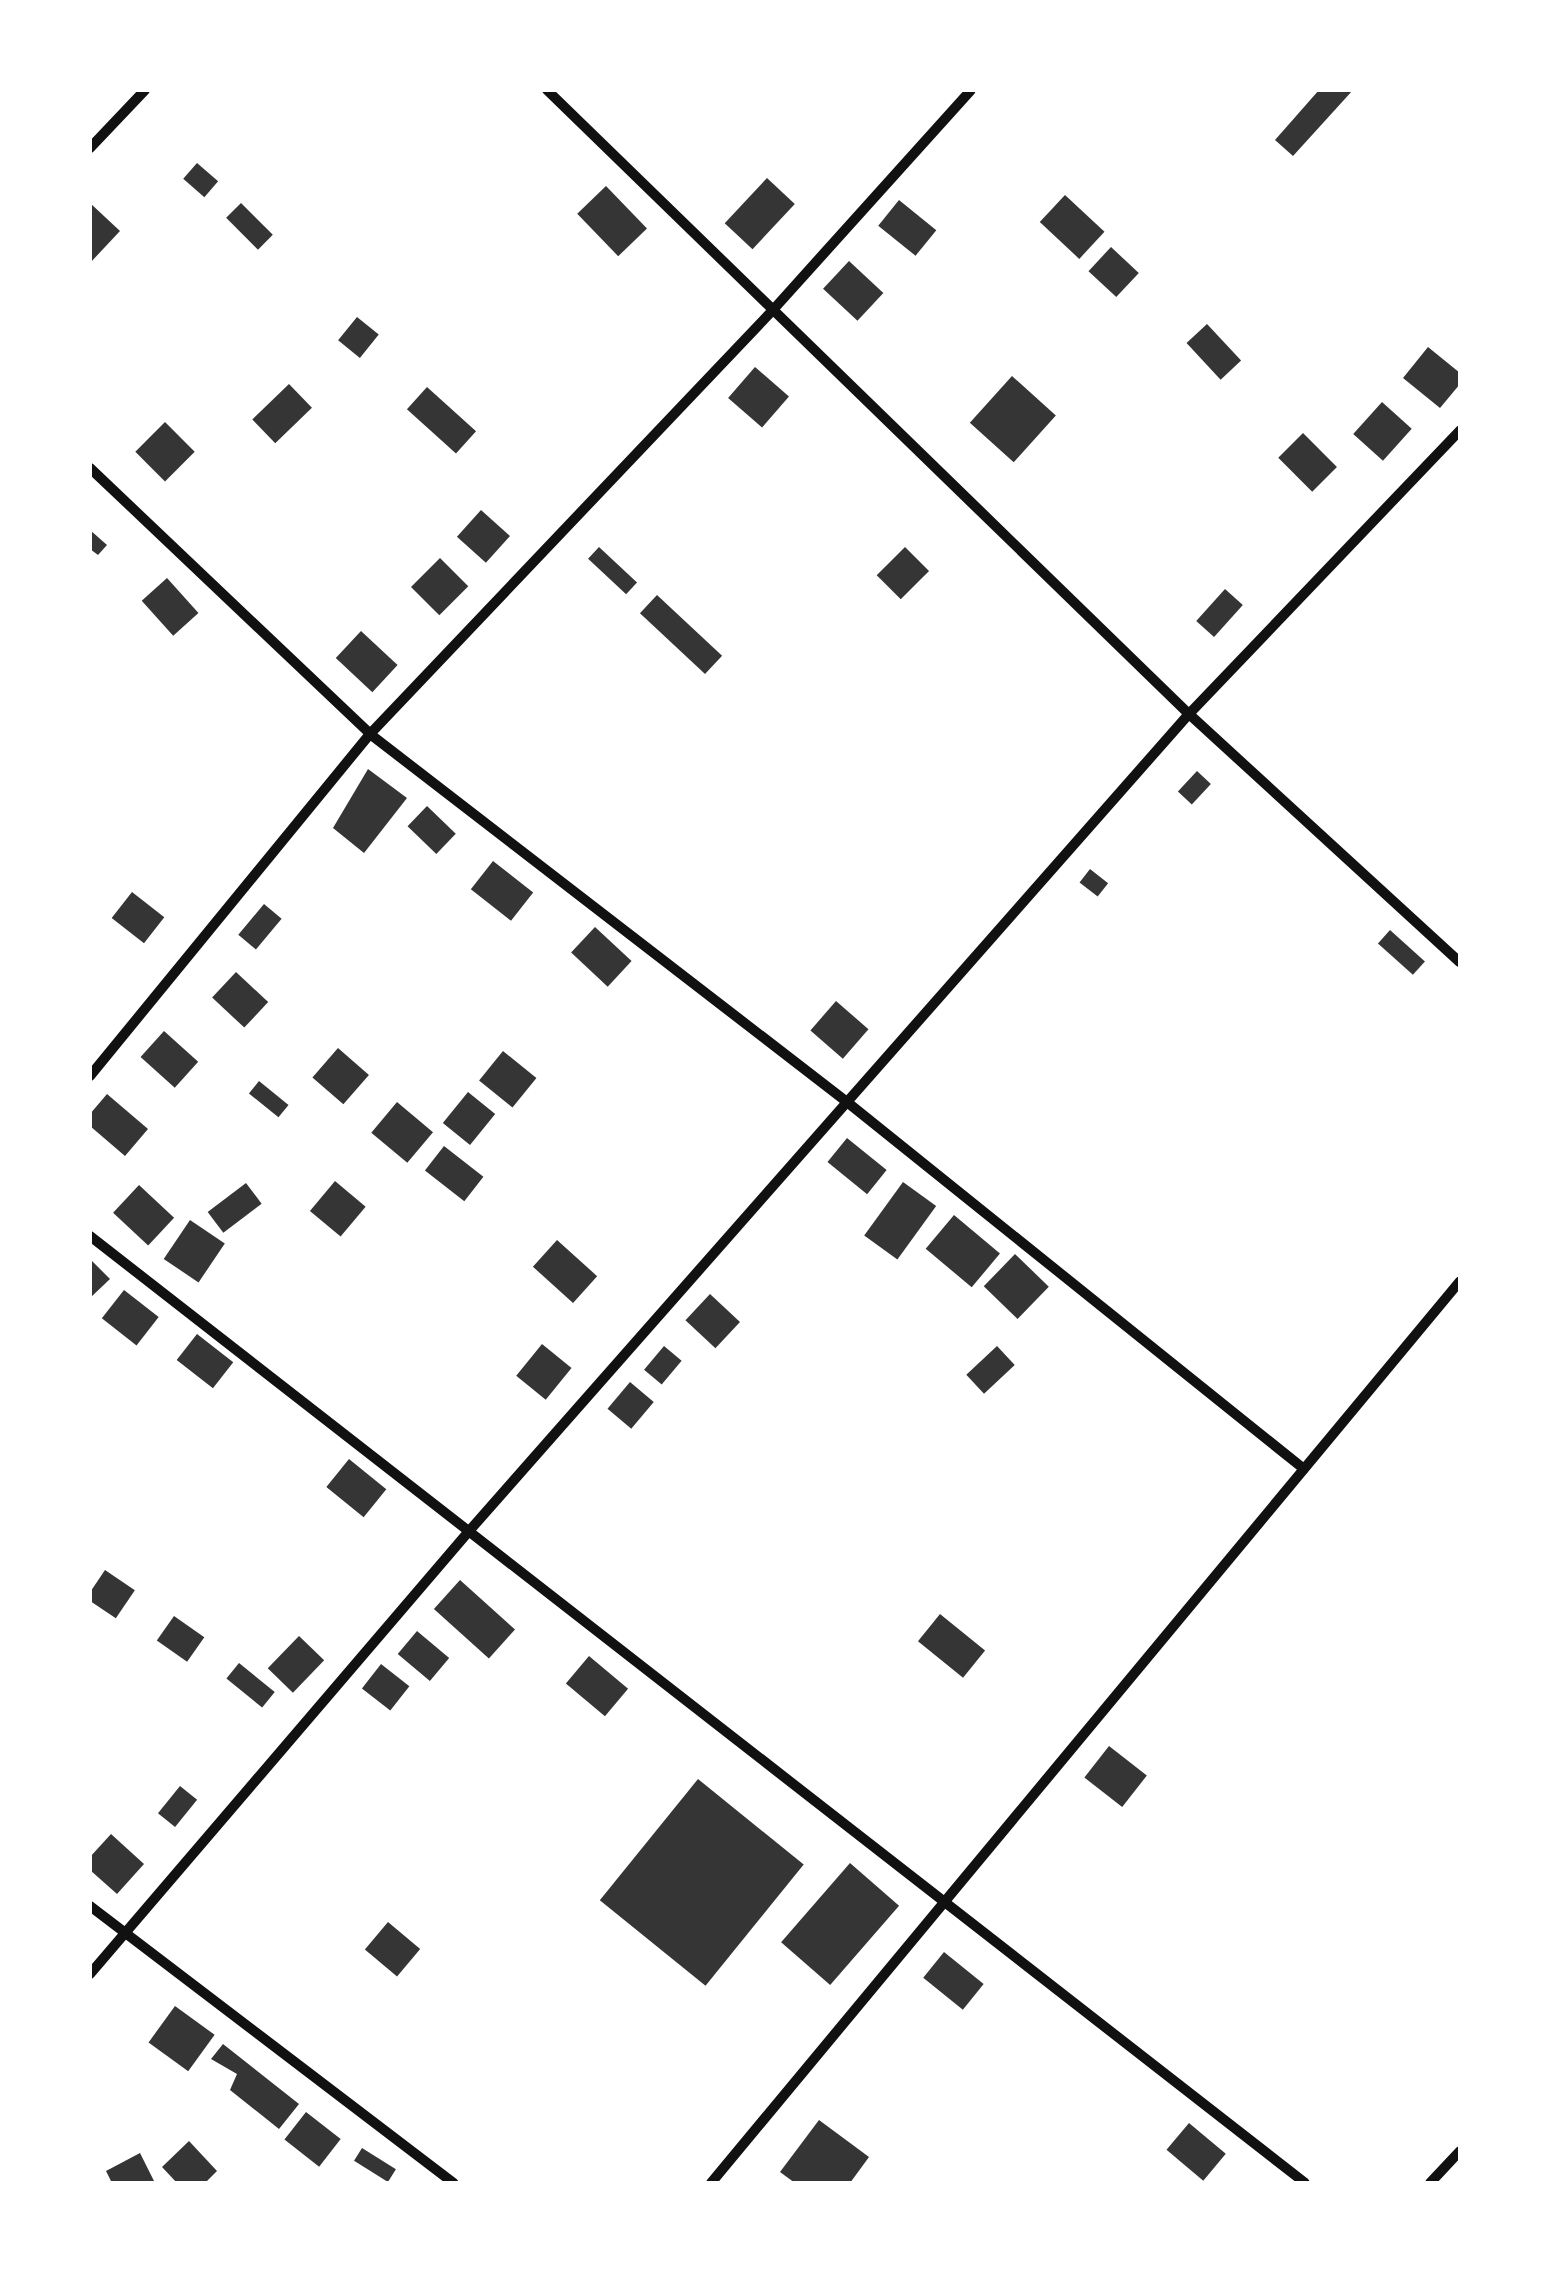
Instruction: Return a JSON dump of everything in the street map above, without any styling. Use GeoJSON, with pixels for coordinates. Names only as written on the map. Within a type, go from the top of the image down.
{"type":"FeatureCollection","features":[{"type":"Feature","properties":{"kind":"street"},"geometry":{"type":"LineString","coordinates":[[90,148],[145,90]]}},
{"type":"Feature","properties":{"kind":"street"},"geometry":{"type":"LineString","coordinates":[[547,90],[1189,714],[1460,962]]}},
{"type":"Feature","properties":{"kind":"street"},"geometry":{"type":"LineString","coordinates":[[90,1076],[370,734],[772,311],[971,90]]}},
{"type":"Feature","properties":{"kind":"street"},"geometry":{"type":"LineString","coordinates":[[90,1974],[470,1530],[1189,714],[1460,430]]}},
{"type":"Feature","properties":{"kind":"street"},"geometry":{"type":"LineString","coordinates":[[90,468],[370,734],[847,1102],[1304,1469]]}},
{"type":"Feature","properties":{"kind":"street"},"geometry":{"type":"LineString","coordinates":[[90,1236],[1305,2183]]}},
{"type":"Feature","properties":{"kind":"street"},"geometry":{"type":"LineString","coordinates":[[711,2183],[1460,1281]]}},
{"type":"Feature","properties":{"kind":"street"},"geometry":{"type":"LineString","coordinates":[[90,1906],[453,2183]]}},
{"type":"Feature","properties":{"kind":"street"},"geometry":{"type":"LineString","coordinates":[[1430,2183],[1460,2151]]}},
{"type":"Feature","properties":{"kind":"building"},"geometry":{"type":"Polygon","coordinates":[[[1319,90],[1353,90],[1293,156],[1275,140],[1319,90]]]}},
{"type":"Feature","properties":{"kind":"building"},"geometry":{"type":"Polygon","coordinates":[[[197,163],[218,181],[204,197],[183,179],[197,163]]]}},
{"type":"Feature","properties":{"kind":"building"},"geometry":{"type":"Polygon","coordinates":[[[767,178],[795,204],[753,249],[725,223],[767,178]]]}},
{"type":"Feature","properties":{"kind":"building"},"geometry":{"type":"Polygon","coordinates":[[[606,186],[647,228],[618,256],[577,214],[606,186]]]}},
{"type":"Feature","properties":{"kind":"building"},"geometry":{"type":"Polygon","coordinates":[[[1065,195],[1104,232],[1079,259],[1040,222],[1065,195]]]}},
{"type":"Feature","properties":{"kind":"building"},"geometry":{"type":"Polygon","coordinates":[[[899,200],[936,230],[916,256],[878,226],[899,200]]]}},
{"type":"Feature","properties":{"kind":"building"},"geometry":{"type":"Polygon","coordinates":[[[90,203],[120,231],[90,263],[90,203]]]}},
{"type":"Feature","properties":{"kind":"building"},"geometry":{"type":"Polygon","coordinates":[[[241,203],[273,235],[258,250],[226,218],[241,203]]]}},
{"type":"Feature","properties":{"kind":"building"},"geometry":{"type":"Polygon","coordinates":[[[1111,247],[1139,273],[1116,297],[1088,271],[1111,247]]]}},
{"type":"Feature","properties":{"kind":"building"},"geometry":{"type":"Polygon","coordinates":[[[849,261],[883,293],[857,321],[823,289],[849,261]]]}},
{"type":"Feature","properties":{"kind":"building"},"geometry":{"type":"Polygon","coordinates":[[[357,317],[379,335],[360,358],[338,340],[357,317]]]}},
{"type":"Feature","properties":{"kind":"building"},"geometry":{"type":"Polygon","coordinates":[[[1207,324],[1241,361],[1221,380],[1187,343],[1207,324]]]}},
{"type":"Feature","properties":{"kind":"building"},"geometry":{"type":"Polygon","coordinates":[[[1428,347],[1460,373],[1460,384],[1440,408],[1403,378],[1428,347]]]}},
{"type":"Feature","properties":{"kind":"building"},"geometry":{"type":"Polygon","coordinates":[[[755,367],[789,397],[762,427],[728,398],[755,367]]]}},
{"type":"Feature","properties":{"kind":"building"},"geometry":{"type":"Polygon","coordinates":[[[1012,376],[1056,415],[1014,462],[970,423],[1012,376]]]}},
{"type":"Feature","properties":{"kind":"building"},"geometry":{"type":"Polygon","coordinates":[[[289,384],[312,408],[275,443],[252,419],[289,384]]]}},
{"type":"Feature","properties":{"kind":"building"},"geometry":{"type":"Polygon","coordinates":[[[427,387],[476,431],[456,453],[407,409],[427,387]]]}},
{"type":"Feature","properties":{"kind":"building"},"geometry":{"type":"Polygon","coordinates":[[[1382,402],[1412,429],[1383,461],[1353,434],[1382,402]]]}},
{"type":"Feature","properties":{"kind":"building"},"geometry":{"type":"Polygon","coordinates":[[[165,422],[195,452],[165,481],[135,452],[165,422]]]}},
{"type":"Feature","properties":{"kind":"building"},"geometry":{"type":"Polygon","coordinates":[[[1303,433],[1337,467],[1312,492],[1278,458],[1303,433]]]}},
{"type":"Feature","properties":{"kind":"building"},"geometry":{"type":"Polygon","coordinates":[[[481,510],[510,536],[486,563],[457,537],[481,510]]]}},
{"type":"Feature","properties":{"kind":"building"},"geometry":{"type":"Polygon","coordinates":[[[90,530],[107,545],[98,555],[90,549],[90,530]]]}},
{"type":"Feature","properties":{"kind":"building"},"geometry":{"type":"Polygon","coordinates":[[[599,547],[637,582],[626,594],[588,559],[599,547]]]}},
{"type":"Feature","properties":{"kind":"building"},"geometry":{"type":"Polygon","coordinates":[[[905,547],[929,571],[901,599],[877,575],[905,547]]]}},
{"type":"Feature","properties":{"kind":"building"},"geometry":{"type":"Polygon","coordinates":[[[440,558],[468,586],[439,615],[411,587],[440,558]]]}},
{"type":"Feature","properties":{"kind":"building"},"geometry":{"type":"Polygon","coordinates":[[[167,578],[198,613],[173,636],[142,601],[167,578]]]}},
{"type":"Feature","properties":{"kind":"building"},"geometry":{"type":"Polygon","coordinates":[[[1225,589],[1243,605],[1214,637],[1196,621],[1225,589]]]}},
{"type":"Feature","properties":{"kind":"building"},"geometry":{"type":"Polygon","coordinates":[[[657,595],[722,656],[705,674],[640,613],[657,595]]]}},
{"type":"Feature","properties":{"kind":"building"},"geometry":{"type":"Polygon","coordinates":[[[361,631],[398,665],[372,692],[336,658],[361,631]]]}},
{"type":"Feature","properties":{"kind":"building"},"geometry":{"type":"Polygon","coordinates":[[[368,769],[407,798],[364,853],[333,828],[368,769]]]}},
{"type":"Feature","properties":{"kind":"building"},"geometry":{"type":"Polygon","coordinates":[[[1197,771],[1211,784],[1192,804],[1178,791],[1197,771]]]}},
{"type":"Feature","properties":{"kind":"building"},"geometry":{"type":"Polygon","coordinates":[[[427,806],[456,834],[436,854],[408,826],[427,806]]]}},
{"type":"Feature","properties":{"kind":"building"},"geometry":{"type":"Polygon","coordinates":[[[493,861],[533,892],[511,921],[471,889],[493,861]]]}},
{"type":"Feature","properties":{"kind":"building"},"geometry":{"type":"Polygon","coordinates":[[[1090,869],[1108,883],[1098,897],[1080,882],[1090,869]]]}},
{"type":"Feature","properties":{"kind":"building"},"geometry":{"type":"Polygon","coordinates":[[[132,892],[164,917],[144,943],[112,918],[132,892]]]}},
{"type":"Feature","properties":{"kind":"building"},"geometry":{"type":"Polygon","coordinates":[[[264,904],[282,919],[256,949],[238,935],[264,904]]]}},
{"type":"Feature","properties":{"kind":"building"},"geometry":{"type":"Polygon","coordinates":[[[595,927],[632,961],[608,987],[571,953],[595,927]]]}},
{"type":"Feature","properties":{"kind":"building"},"geometry":{"type":"Polygon","coordinates":[[[1390,930],[1425,961],[1413,975],[1378,943],[1390,930]]]}},
{"type":"Feature","properties":{"kind":"building"},"geometry":{"type":"Polygon","coordinates":[[[236,972],[268,1002],[244,1028],[212,998],[236,972]]]}},
{"type":"Feature","properties":{"kind":"building"},"geometry":{"type":"Polygon","coordinates":[[[836,1001],[868,1029],[843,1059],[810,1030],[836,1001]]]}},
{"type":"Feature","properties":{"kind":"building"},"geometry":{"type":"Polygon","coordinates":[[[164,1031],[198,1062],[175,1088],[141,1057],[164,1031]]]}},
{"type":"Feature","properties":{"kind":"building"},"geometry":{"type":"Polygon","coordinates":[[[338,1048],[369,1075],[343,1104],[312,1077],[338,1048]]]}},
{"type":"Feature","properties":{"kind":"building"},"geometry":{"type":"Polygon","coordinates":[[[503,1051],[536,1078],[513,1108],[479,1081],[503,1051]]]}},
{"type":"Feature","properties":{"kind":"building"},"geometry":{"type":"Polygon","coordinates":[[[259,1081],[289,1105],[278,1117],[249,1093],[259,1081]]]}},
{"type":"Feature","properties":{"kind":"building"},"geometry":{"type":"Polygon","coordinates":[[[468,1092],[495,1114],[470,1145],[443,1123],[468,1092]]]}},
{"type":"Feature","properties":{"kind":"building"},"geometry":{"type":"Polygon","coordinates":[[[107,1094],[148,1129],[125,1156],[90,1126],[90,1114],[107,1094]]]}},
{"type":"Feature","properties":{"kind":"building"},"geometry":{"type":"Polygon","coordinates":[[[397,1102],[433,1132],[407,1163],[371,1133],[397,1102]]]}},
{"type":"Feature","properties":{"kind":"building"},"geometry":{"type":"Polygon","coordinates":[[[847,1138],[887,1170],[867,1194],[827,1162],[847,1138]]]}},
{"type":"Feature","properties":{"kind":"building"},"geometry":{"type":"Polygon","coordinates":[[[444,1146],[483,1177],[464,1201],[425,1170],[444,1146]]]}},
{"type":"Feature","properties":{"kind":"building"},"geometry":{"type":"Polygon","coordinates":[[[335,1181],[366,1207],[341,1237],[310,1211],[335,1181]]]}},
{"type":"Feature","properties":{"kind":"building"},"geometry":{"type":"Polygon","coordinates":[[[903,1182],[936,1206],[897,1259],[864,1235],[903,1182]]]}},
{"type":"Feature","properties":{"kind":"building"},"geometry":{"type":"Polygon","coordinates":[[[246,1183],[262,1204],[223,1233],[208,1212],[246,1183]]]}},
{"type":"Feature","properties":{"kind":"building"},"geometry":{"type":"Polygon","coordinates":[[[139,1185],[174,1218],[148,1246],[113,1213],[139,1185]]]}},
{"type":"Feature","properties":{"kind":"building"},"geometry":{"type":"Polygon","coordinates":[[[954,1215],[1000,1254],[972,1287],[926,1249],[954,1215]]]}},
{"type":"Feature","properties":{"kind":"building"},"geometry":{"type":"Polygon","coordinates":[[[190,1220],[225,1243],[199,1282],[164,1259],[190,1220]]]}},
{"type":"Feature","properties":{"kind":"building"},"geometry":{"type":"Polygon","coordinates":[[[557,1240],[597,1276],[573,1303],[533,1267],[557,1240]]]}},
{"type":"Feature","properties":{"kind":"building"},"geometry":{"type":"Polygon","coordinates":[[[1015,1254],[1049,1287],[1018,1319],[984,1286],[1015,1254]]]}},
{"type":"Feature","properties":{"kind":"building"},"geometry":{"type":"Polygon","coordinates":[[[90,1259],[110,1279],[90,1298],[90,1259]]]}},
{"type":"Feature","properties":{"kind":"building"},"geometry":{"type":"Polygon","coordinates":[[[124,1290],[159,1317],[137,1345],[102,1318],[124,1290]]]}},
{"type":"Feature","properties":{"kind":"building"},"geometry":{"type":"Polygon","coordinates":[[[710,1294],[740,1322],[715,1348],[685,1320],[710,1294]]]}},
{"type":"Feature","properties":{"kind":"building"},"geometry":{"type":"Polygon","coordinates":[[[197,1334],[233,1362],[213,1388],[177,1360],[197,1334]]]}},
{"type":"Feature","properties":{"kind":"building"},"geometry":{"type":"Polygon","coordinates":[[[542,1344],[572,1368],[546,1400],[516,1376],[542,1344]]]}},
{"type":"Feature","properties":{"kind":"building"},"geometry":{"type":"Polygon","coordinates":[[[664,1346],[682,1361],[662,1385],[644,1370],[664,1346]]]}},
{"type":"Feature","properties":{"kind":"building"},"geometry":{"type":"Polygon","coordinates":[[[997,1346],[1015,1365],[984,1394],[966,1375],[997,1346]]]}},
{"type":"Feature","properties":{"kind":"building"},"geometry":{"type":"Polygon","coordinates":[[[630,1382],[654,1402],[631,1429],[608,1409],[630,1382]]]}},
{"type":"Feature","properties":{"kind":"building"},"geometry":{"type":"Polygon","coordinates":[[[349,1459],[386,1489],[364,1517],[326,1487],[349,1459]]]}},
{"type":"Feature","properties":{"kind":"building"},"geometry":{"type":"Polygon","coordinates":[[[105,1570],[135,1590],[116,1618],[90,1601],[90,1592],[105,1570]]]}},
{"type":"Feature","properties":{"kind":"building"},"geometry":{"type":"Polygon","coordinates":[[[460,1580],[515,1630],[489,1658],[434,1609],[460,1580]]]}},
{"type":"Feature","properties":{"kind":"building"},"geometry":{"type":"Polygon","coordinates":[[[940,1614],[985,1651],[963,1678],[918,1641],[940,1614]]]}},
{"type":"Feature","properties":{"kind":"building"},"geometry":{"type":"Polygon","coordinates":[[[174,1616],[204,1637],[187,1662],[157,1641],[174,1616]]]}},
{"type":"Feature","properties":{"kind":"building"},"geometry":{"type":"Polygon","coordinates":[[[417,1631],[449,1658],[430,1681],[398,1654],[417,1631]]]}},
{"type":"Feature","properties":{"kind":"building"},"geometry":{"type":"Polygon","coordinates":[[[299,1636],[324,1660],[293,1693],[268,1668],[299,1636]]]}},
{"type":"Feature","properties":{"kind":"building"},"geometry":{"type":"Polygon","coordinates":[[[589,1656],[628,1689],[605,1716],[566,1684],[589,1656]]]}},
{"type":"Feature","properties":{"kind":"building"},"geometry":{"type":"Polygon","coordinates":[[[239,1663],[275,1692],[262,1707],[226,1679],[239,1663]]]}},
{"type":"Feature","properties":{"kind":"building"},"geometry":{"type":"Polygon","coordinates":[[[381,1664],[409,1686],[390,1711],[362,1688],[381,1664]]]}},
{"type":"Feature","properties":{"kind":"building"},"geometry":{"type":"Polygon","coordinates":[[[1109,1746],[1147,1776],[1122,1807],[1084,1778],[1109,1746]]]}},
{"type":"Feature","properties":{"kind":"building"},"geometry":{"type":"Polygon","coordinates":[[[698,1779],[804,1865],[706,1986],[600,1900],[698,1779]]]}},
{"type":"Feature","properties":{"kind":"building"},"geometry":{"type":"Polygon","coordinates":[[[180,1786],[197,1800],[175,1827],[158,1813],[180,1786]]]}},
{"type":"Feature","properties":{"kind":"building"},"geometry":{"type":"Polygon","coordinates":[[[111,1834],[144,1864],[117,1894],[90,1870],[90,1857],[111,1834]]]}},
{"type":"Feature","properties":{"kind":"building"},"geometry":{"type":"Polygon","coordinates":[[[850,1863],[899,1906],[830,1985],[781,1942],[850,1863]]]}},
{"type":"Feature","properties":{"kind":"building"},"geometry":{"type":"Polygon","coordinates":[[[388,1922],[420,1949],[397,1977],[365,1950],[388,1922]]]}},
{"type":"Feature","properties":{"kind":"building"},"geometry":{"type":"Polygon","coordinates":[[[944,1952],[984,1984],[963,2010],[923,1978],[944,1952]]]}},
{"type":"Feature","properties":{"kind":"building"},"geometry":{"type":"Polygon","coordinates":[[[175,2006],[215,2035],[188,2071],[149,2042],[175,2006]]]}},
{"type":"Feature","properties":{"kind":"building"},"geometry":{"type":"Polygon","coordinates":[[[223,2044],[299,2104],[279,2129],[230,2090],[237,2074],[211,2059],[223,2044]]]}},
{"type":"Feature","properties":{"kind":"building"},"geometry":{"type":"Polygon","coordinates":[[[306,2112],[341,2139],[319,2167],[284,2140],[306,2112]]]}},
{"type":"Feature","properties":{"kind":"building"},"geometry":{"type":"Polygon","coordinates":[[[819,2120],[869,2157],[850,2183],[795,2183],[780,2172],[819,2120]]]}},
{"type":"Feature","properties":{"kind":"building"},"geometry":{"type":"Polygon","coordinates":[[[1189,2123],[1226,2154],[1203,2181],[1167,2150],[1189,2123]]]}},
{"type":"Feature","properties":{"kind":"building"},"geometry":{"type":"Polygon","coordinates":[[[189,2141],[217,2171],[205,2183],[177,2183],[162,2167],[189,2141]]]}},
{"type":"Feature","properties":{"kind":"building"},"geometry":{"type":"Polygon","coordinates":[[[362,2148],[396,2169],[388,2182],[354,2161],[362,2148]]]}},
{"type":"Feature","properties":{"kind":"building"},"geometry":{"type":"Polygon","coordinates":[[[140,2153],[155,2183],[112,2183],[106,2171],[140,2153]]]}}]}
